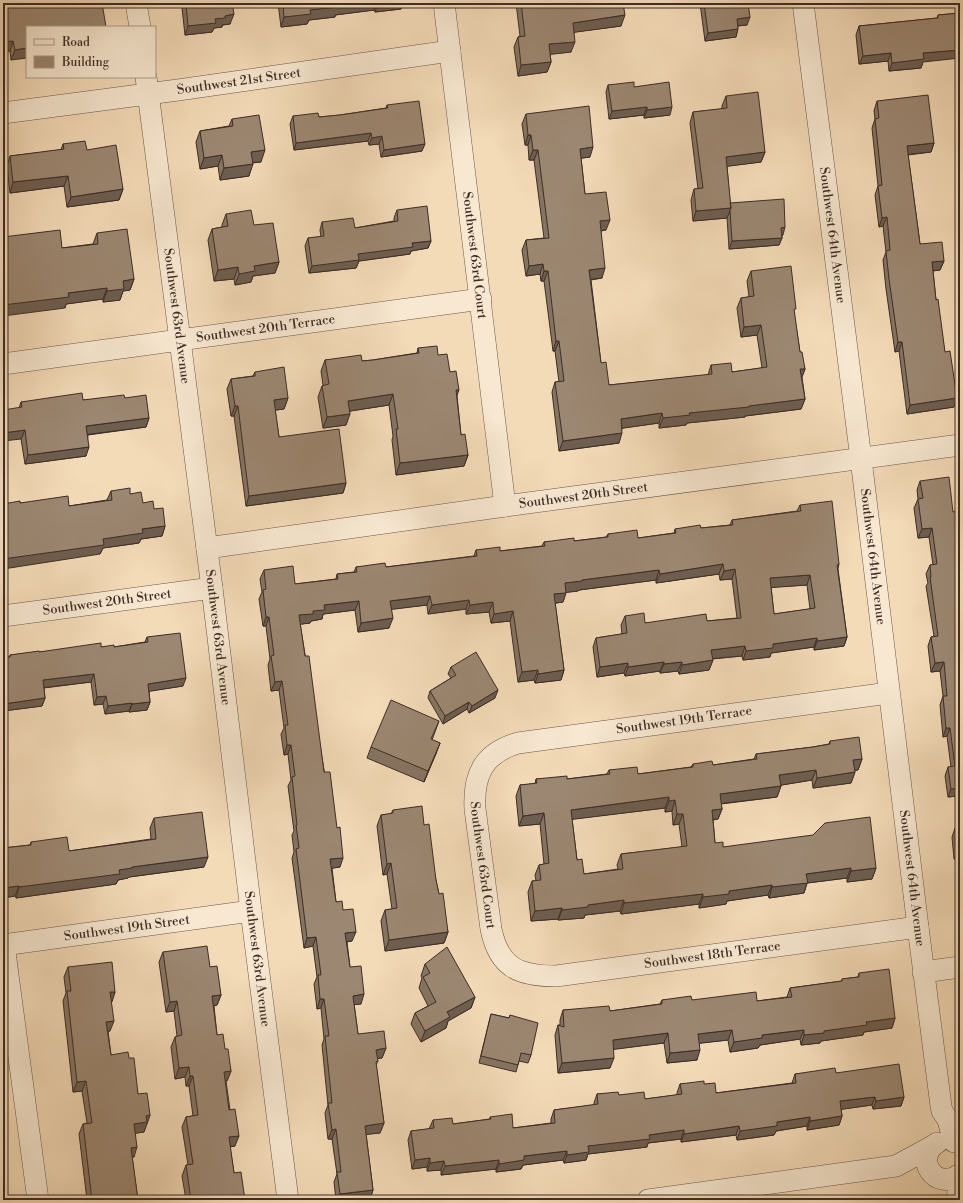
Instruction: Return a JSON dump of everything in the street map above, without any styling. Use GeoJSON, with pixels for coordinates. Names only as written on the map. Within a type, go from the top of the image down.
{"type":"FeatureCollection","features":[{"type":"Feature","properties":{"kind":"street"},"geometry":{"type":"LineString","coordinates":[[136,3],[140,26]]}},
{"type":"Feature","properties":{"kind":"street","name":"Southwest 63rd Court"},"geometry":{"type":"LineString","coordinates":[[444,3],[505,506]]}},
{"type":"Feature","properties":{"kind":"street","name":"Southwest 64th Avenue"},"geometry":{"type":"LineString","coordinates":[[803,3],[861,459],[923,972],[942,1111],[948,1120],[952,1132],[950,1145]]}},
{"type":"Feature","properties":{"kind":"street","name":"Southwest 21st Street"},"geometry":{"type":"LineString","coordinates":[[3,113],[147,86],[450,51]]}},
{"type":"Feature","properties":{"kind":"street","name":"Southwest 63rd Avenue"},"geometry":{"type":"LineString","coordinates":[[147,86],[207,548],[251,911],[289,1199]]}},
{"type":"Feature","properties":{"kind":"street","name":"Southwest 20th Terrace"},"geometry":{"type":"LineString","coordinates":[[3,364],[480,299]]}},
{"type":"Feature","properties":{"kind":"street","name":"Southwest 20th Street"},"geometry":{"type":"LineString","coordinates":[[207,548],[505,506],[960,445]]}},
{"type":"Feature","properties":{"kind":"street","name":"Southwest 20th Street"},"geometry":{"type":"LineString","coordinates":[[3,616],[212,588]]}},
{"type":"Feature","properties":{"kind":"street","name":"Southwest 19th Terrace"},"geometry":{"type":"LineString","coordinates":[[486,763],[499,750],[531,741],[889,693]]}},
{"type":"Feature","properties":{"kind":"street","name":"Southwest 63rd Court"},"geometry":{"type":"LineString","coordinates":[[486,763],[478,775],[476,783],[475,809],[492,935],[498,951],[509,965]]}},
{"type":"Feature","properties":{"kind":"street","name":"Southwest 19th Street"},"geometry":{"type":"LineString","coordinates":[[4,945],[251,911]]}},
{"type":"Feature","properties":{"kind":"street","name":"Southwest 18th Terrace"},"geometry":{"type":"LineString","coordinates":[[509,965],[517,971],[530,975],[556,976],[918,927]]}},
{"type":"Feature","properties":{"kind":"street"},"geometry":{"type":"LineString","coordinates":[[4,945],[38,1200]]}},
{"type":"Feature","properties":{"kind":"street"},"geometry":{"type":"LineString","coordinates":[[923,972],[960,967]]}},
{"type":"Feature","properties":{"kind":"street"},"geometry":{"type":"LineString","coordinates":[[648,1200],[896,1166],[919,1155],[950,1145]]}},
{"type":"Feature","properties":{"kind":"street"},"geometry":{"type":"LineString","coordinates":[[946,1200],[929,1169],[926,1158],[928,1152],[950,1145]]}},
{"type":"Feature","properties":{"kind":"street"},"geometry":{"type":"LineString","coordinates":[[896,1166],[934,1176],[943,1180],[955,1178],[960,1174]]}},
{"type":"Feature","properties":{"kind":"street"},"geometry":{"type":"LineString","coordinates":[[957,1200],[960,1174]]}},
{"type":"Feature","properties":{"kind":"building"},"geometry":{"type":"Polygon","coordinates":[[[3,3],[102,3],[106,26],[26,26],[26,48],[15,50],[13,41],[3,42],[3,3]]]}},
{"type":"Feature","properties":{"kind":"building"},"geometry":{"type":"Polygon","coordinates":[[[186,3],[232,3],[234,14],[225,16],[225,18],[215,19],[216,23],[188,26],[186,3]]]}},
{"type":"Feature","properties":{"kind":"building"},"geometry":{"type":"Polygon","coordinates":[[[283,3],[353,3],[338,5],[338,7],[310,10],[311,14],[284,17],[283,3]]]}},
{"type":"Feature","properties":{"kind":"building"},"geometry":{"type":"Polygon","coordinates":[[[521,3],[623,3],[625,15],[573,23],[575,42],[549,44],[551,62],[521,65],[518,37],[525,36],[521,3]]]}},
{"type":"Feature","properties":{"kind":"building"},"geometry":{"type":"Polygon","coordinates":[[[704,3],[748,3],[750,17],[737,19],[738,29],[708,33],[704,3]]]}},
{"type":"Feature","properties":{"kind":"building"},"geometry":{"type":"Polygon","coordinates":[[[960,13],[960,50],[923,53],[924,59],[892,63],[891,53],[863,56],[859,26],[938,18],[938,15],[960,13]]]}},
{"type":"Feature","properties":{"kind":"building"},"geometry":{"type":"Polygon","coordinates":[[[634,82],[634,87],[669,82],[672,107],[647,110],[647,107],[612,111],[608,85],[634,82]]]}},
{"type":"Feature","properties":{"kind":"building"},"geometry":{"type":"Polygon","coordinates":[[[758,92],[765,152],[726,157],[731,208],[696,211],[694,189],[703,188],[693,112],[727,108],[726,96],[758,92]]]}},
{"type":"Feature","properties":{"kind":"building"},"geometry":{"type":"Polygon","coordinates":[[[928,95],[934,143],[907,146],[920,244],[942,242],[944,261],[932,262],[936,300],[938,299],[945,352],[950,351],[957,398],[910,405],[902,342],[898,342],[889,279],[886,251],[890,250],[887,217],[882,218],[878,186],[882,185],[875,119],[879,118],[877,101],[928,95]]]}},
{"type":"Feature","properties":{"kind":"building"},"geometry":{"type":"Polygon","coordinates":[[[419,101],[425,144],[384,150],[382,136],[372,138],[371,133],[296,143],[293,116],[318,113],[319,117],[340,115],[388,108],[387,105],[419,101]]]}},
{"type":"Feature","properties":{"kind":"building"},"geometry":{"type":"Polygon","coordinates":[[[589,106],[593,147],[580,149],[585,194],[606,192],[610,220],[600,221],[605,268],[589,270],[601,363],[606,362],[609,385],[712,374],[711,365],[731,363],[732,372],[767,367],[761,325],[744,327],[741,298],[754,296],[751,271],[791,266],[796,309],[794,309],[800,352],[802,352],[805,369],[800,369],[805,399],[749,407],[689,413],[690,415],[663,418],[662,413],[621,419],[622,433],[563,441],[555,382],[564,381],[559,341],[556,341],[548,271],[544,271],[543,264],[529,266],[526,240],[549,238],[538,150],[533,150],[531,135],[528,135],[526,114],[589,106]]]}},
{"type":"Feature","properties":{"kind":"building"},"geometry":{"type":"Polygon","coordinates":[[[259,115],[265,150],[251,152],[253,164],[224,168],[222,155],[204,158],[200,131],[233,126],[232,119],[259,115]]]}},
{"type":"Feature","properties":{"kind":"building"},"geometry":{"type":"Polygon","coordinates":[[[85,141],[87,150],[116,145],[123,189],[71,197],[68,176],[13,182],[10,156],[64,149],[63,144],[85,141]]]}},
{"type":"Feature","properties":{"kind":"building"},"geometry":{"type":"Polygon","coordinates":[[[784,199],[785,227],[781,228],[782,238],[732,241],[730,203],[784,199]]]}},
{"type":"Feature","properties":{"kind":"building"},"geometry":{"type":"Polygon","coordinates":[[[427,206],[431,241],[412,243],[413,247],[358,254],[359,260],[312,266],[308,238],[324,236],[322,222],[353,218],[355,228],[398,221],[397,210],[427,206]]]}},
{"type":"Feature","properties":{"kind":"building"},"geometry":{"type":"Polygon","coordinates":[[[251,210],[254,225],[273,223],[279,262],[254,266],[255,271],[239,274],[238,267],[218,270],[212,229],[228,226],[226,214],[251,210]]]}},
{"type":"Feature","properties":{"kind":"building"},"geometry":{"type":"Polygon","coordinates":[[[127,229],[134,279],[123,281],[124,289],[107,291],[107,288],[68,293],[69,297],[3,305],[3,237],[60,230],[62,248],[98,244],[97,233],[127,229]]]}},
{"type":"Feature","properties":{"kind":"building"},"geometry":{"type":"Polygon","coordinates":[[[437,346],[438,355],[447,354],[450,372],[456,371],[459,390],[456,390],[461,435],[465,434],[468,455],[400,463],[396,429],[398,429],[393,394],[348,401],[350,414],[327,417],[322,386],[329,384],[325,360],[361,355],[362,361],[373,360],[419,353],[418,348],[437,346]]]}},
{"type":"Feature","properties":{"kind":"building"},"geometry":{"type":"Polygon","coordinates":[[[284,367],[288,398],[274,400],[279,437],[339,429],[346,483],[249,496],[238,406],[235,406],[231,379],[255,376],[255,372],[284,367]]]}},
{"type":"Feature","properties":{"kind":"building"},"geometry":{"type":"Polygon","coordinates":[[[82,393],[83,400],[124,395],[125,398],[146,395],[149,418],[86,426],[89,447],[28,455],[25,430],[3,433],[3,410],[22,407],[21,402],[82,393]]]}},
{"type":"Feature","properties":{"kind":"building"},"geometry":{"type":"Polygon","coordinates":[[[949,477],[953,512],[959,511],[960,518],[960,788],[951,789],[948,767],[955,766],[950,728],[946,728],[943,696],[947,696],[944,662],[935,663],[931,637],[938,636],[930,577],[930,565],[937,564],[932,528],[922,529],[918,499],[923,498],[920,481],[949,477]]]}},
{"type":"Feature","properties":{"kind":"building"},"geometry":{"type":"Polygon","coordinates":[[[130,488],[130,494],[141,492],[143,503],[153,501],[154,509],[163,508],[165,526],[142,529],[143,533],[103,539],[104,545],[3,559],[3,504],[68,496],[69,506],[112,500],[111,491],[130,488]]]}},
{"type":"Feature","properties":{"kind":"building"},"geometry":{"type":"Polygon","coordinates":[[[832,501],[839,564],[837,565],[847,637],[817,641],[817,638],[773,644],[773,648],[746,651],[745,646],[711,650],[713,660],[682,665],[682,662],[664,664],[664,662],[628,667],[628,663],[600,667],[596,638],[627,633],[625,616],[644,613],[645,623],[706,614],[707,621],[741,618],[735,569],[724,571],[723,564],[660,574],[659,570],[565,583],[566,593],[554,594],[564,670],[538,674],[538,670],[522,672],[513,611],[494,614],[493,602],[470,605],[469,600],[432,605],[430,596],[390,601],[393,618],[361,623],[359,601],[324,605],[325,610],[313,611],[313,614],[299,615],[305,656],[309,656],[324,772],[330,772],[337,828],[340,827],[343,858],[330,859],[336,902],[342,901],[343,910],[353,909],[356,932],[345,933],[350,967],[361,966],[364,994],[353,996],[358,1034],[384,1031],[386,1048],[376,1050],[378,1061],[376,1062],[384,1123],[365,1126],[373,1190],[340,1194],[337,1172],[341,1172],[336,1129],[332,1130],[328,1103],[332,1103],[325,1036],[329,1036],[324,999],[320,999],[318,975],[321,975],[316,937],[307,938],[296,849],[299,848],[292,777],[295,776],[291,745],[287,745],[285,725],[288,725],[282,681],[275,682],[271,656],[274,655],[269,617],[266,617],[263,590],[266,589],[264,570],[293,566],[295,584],[338,579],[337,574],[357,572],[356,567],[385,563],[386,567],[477,556],[476,550],[500,547],[500,551],[545,546],[544,542],[574,538],[574,541],[608,537],[608,534],[637,530],[638,538],[676,533],[675,529],[700,525],[701,528],[733,525],[732,520],[801,511],[800,505],[832,501]],[[810,575],[770,578],[774,614],[815,608],[810,575]]]}},
{"type":"Feature","properties":{"kind":"building"},"geometry":{"type":"Polygon","coordinates":[[[180,633],[186,678],[148,684],[150,702],[108,706],[106,696],[97,697],[94,674],[43,680],[45,698],[3,704],[3,658],[10,657],[10,655],[101,643],[101,647],[114,645],[114,647],[148,642],[147,637],[180,633]]]}},
{"type":"Feature","properties":{"kind":"building"},"geometry":{"type":"Polygon","coordinates":[[[476,652],[498,690],[472,706],[469,702],[445,716],[430,691],[456,675],[451,667],[476,652]]]}},
{"type":"Feature","properties":{"kind":"building"},"geometry":{"type":"Polygon","coordinates":[[[391,700],[439,721],[431,739],[440,743],[428,771],[371,747],[391,700]]]}},
{"type":"Feature","properties":{"kind":"building"},"geometry":{"type":"Polygon","coordinates":[[[859,737],[862,759],[853,760],[855,772],[817,778],[816,770],[779,775],[781,786],[720,794],[722,809],[712,810],[715,843],[723,842],[723,847],[813,835],[825,823],[870,817],[876,868],[851,871],[851,868],[806,874],[808,883],[772,887],[772,885],[729,891],[729,894],[703,897],[703,894],[624,903],[624,900],[588,905],[588,907],[535,911],[532,881],[541,880],[539,865],[549,863],[544,813],[523,816],[520,785],[537,783],[536,779],[567,776],[567,779],[610,774],[609,770],[637,767],[638,774],[693,767],[693,764],[712,761],[713,765],[757,759],[756,754],[813,747],[830,744],[830,741],[859,737]],[[669,797],[571,810],[577,860],[582,859],[584,874],[623,869],[621,854],[687,846],[683,814],[677,814],[675,800],[669,801],[669,797]]]}},
{"type":"Feature","properties":{"kind":"building"},"geometry":{"type":"Polygon","coordinates":[[[422,806],[424,825],[429,824],[436,880],[439,894],[443,893],[448,932],[389,940],[385,910],[397,908],[391,863],[387,864],[381,815],[393,813],[393,810],[422,806]]]}},
{"type":"Feature","properties":{"kind":"building"},"geometry":{"type":"Polygon","coordinates":[[[202,812],[208,857],[132,867],[119,870],[120,874],[3,888],[3,848],[31,845],[31,842],[67,837],[69,851],[156,839],[154,818],[202,812]]]}},
{"type":"Feature","properties":{"kind":"building"},"geometry":{"type":"Polygon","coordinates":[[[955,828],[960,828],[960,850],[958,850],[955,828]]]}},
{"type":"Feature","properties":{"kind":"building"},"geometry":{"type":"Polygon","coordinates":[[[207,946],[210,967],[217,966],[221,995],[212,996],[217,1035],[223,1034],[225,1049],[228,1049],[231,1071],[224,1072],[229,1110],[235,1109],[239,1136],[229,1137],[234,1173],[241,1172],[245,1200],[191,1200],[186,1165],[193,1164],[186,1117],[198,1115],[193,1076],[190,1076],[189,1067],[179,1068],[175,1037],[182,1035],[177,1001],[170,1002],[163,952],[207,946]]]}},
{"type":"Feature","properties":{"kind":"building"},"geometry":{"type":"Polygon","coordinates":[[[447,947],[475,997],[447,1012],[450,1017],[425,1031],[415,1013],[436,1002],[423,977],[430,973],[425,964],[447,947]]]}},
{"type":"Feature","properties":{"kind":"building"},"geometry":{"type":"Polygon","coordinates":[[[112,962],[115,992],[110,992],[114,1021],[106,1022],[111,1055],[128,1052],[129,1058],[134,1058],[138,1094],[147,1093],[150,1115],[146,1116],[147,1122],[134,1124],[137,1147],[131,1148],[138,1200],[92,1200],[83,1124],[92,1123],[86,1081],[77,1082],[67,991],[71,991],[68,967],[112,962]]]}},
{"type":"Feature","properties":{"kind":"building"},"geometry":{"type":"Polygon","coordinates":[[[889,969],[895,1018],[866,1022],[867,1025],[824,1031],[824,1033],[804,1035],[804,1030],[762,1035],[762,1038],[734,1042],[732,1030],[698,1034],[700,1050],[670,1053],[668,1033],[613,1040],[614,1058],[562,1063],[558,1025],[564,1027],[563,1010],[609,1006],[610,1011],[662,1004],[662,1000],[691,996],[692,1000],[756,992],[757,1001],[792,997],[790,988],[842,981],[842,979],[859,977],[859,973],[889,969]]]}},
{"type":"Feature","properties":{"kind":"building"},"geometry":{"type":"Polygon","coordinates":[[[491,1014],[509,1018],[510,1015],[538,1023],[531,1055],[521,1053],[518,1065],[481,1056],[491,1014]]]}},
{"type":"Feature","properties":{"kind":"building"},"geometry":{"type":"Polygon","coordinates":[[[899,1064],[904,1097],[876,1101],[875,1097],[840,1101],[842,1116],[810,1121],[810,1117],[777,1122],[777,1126],[740,1131],[739,1126],[684,1134],[684,1130],[649,1135],[650,1139],[588,1146],[589,1152],[567,1155],[567,1151],[524,1156],[524,1160],[499,1164],[499,1160],[445,1166],[444,1161],[430,1163],[430,1158],[415,1160],[411,1131],[434,1128],[433,1120],[452,1118],[453,1124],[491,1119],[490,1117],[512,1114],[513,1128],[555,1123],[554,1110],[598,1104],[597,1094],[618,1092],[619,1095],[644,1092],[645,1099],[682,1094],[680,1084],[704,1081],[704,1084],[715,1083],[716,1093],[796,1083],[795,1074],[835,1068],[836,1073],[899,1064]]]}}]}
